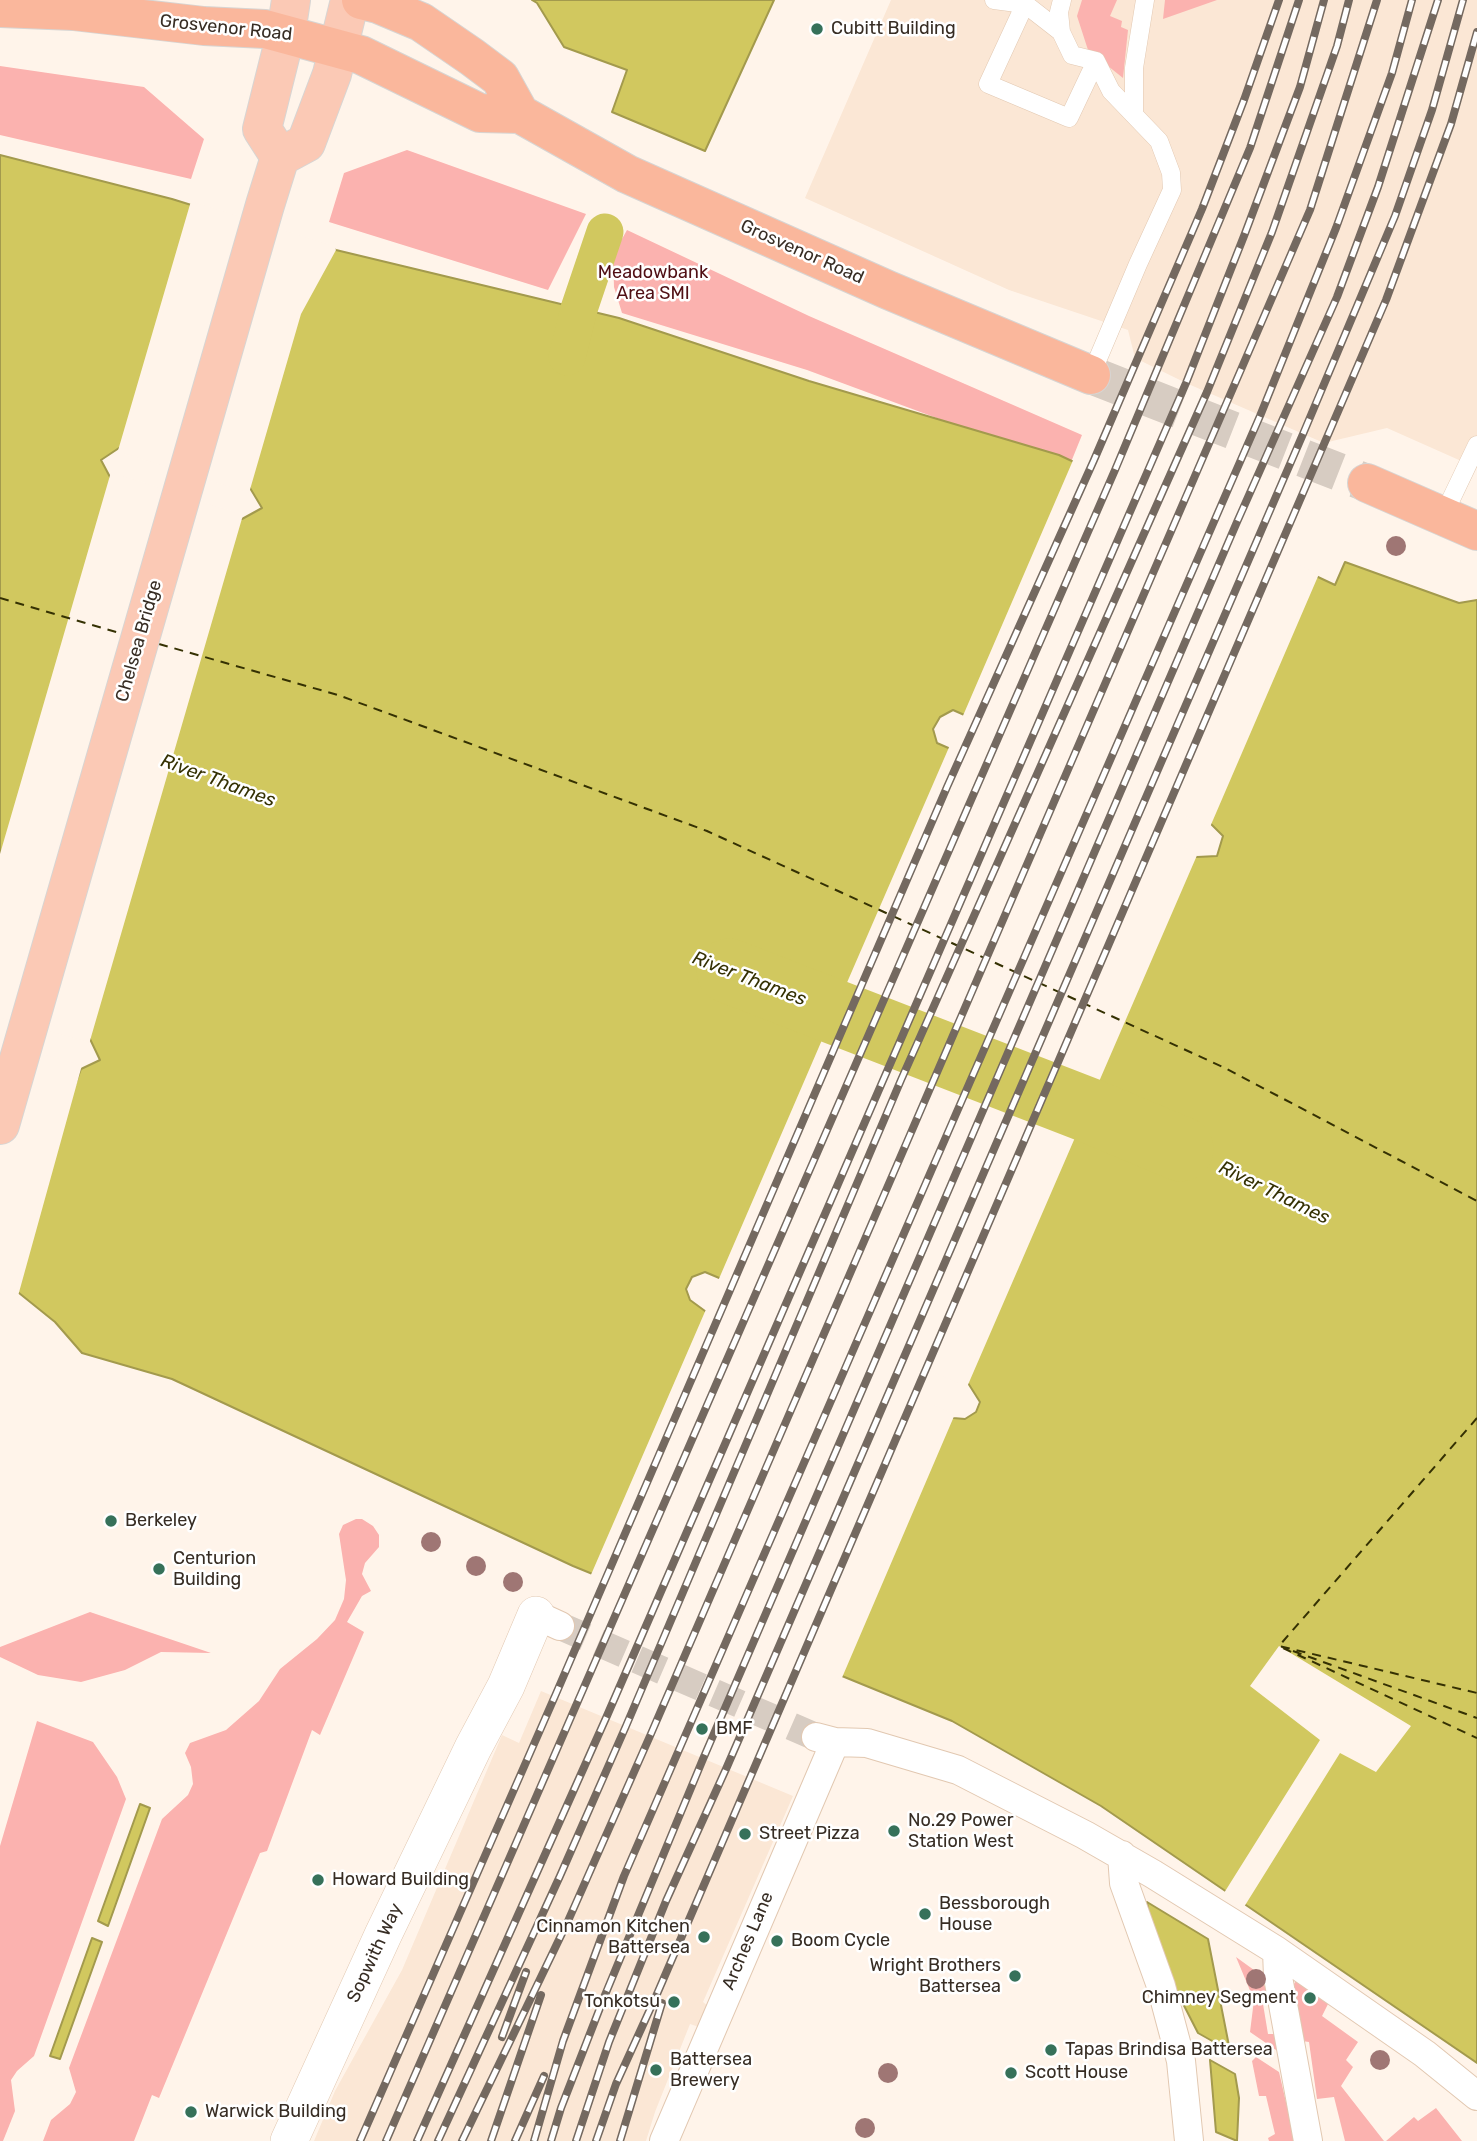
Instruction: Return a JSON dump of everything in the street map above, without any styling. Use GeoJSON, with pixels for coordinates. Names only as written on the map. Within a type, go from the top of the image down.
{"type":"FeatureCollection","features":[{"type":"Feature","properties":{"kind":"highway"},"geometry":{"type":"LineString","coordinates":[[361,0],[421,22],[472,57],[500,78],[520,114]]}},
{"type":"Feature","properties":{"kind":"highway","name":"Grosvenor Road"},"geometry":{"type":"LineString","coordinates":[[0,8],[73,11],[204,26],[265,29],[289,17],[340,48],[361,55],[480,114],[520,114],[627,174],[888,290],[1091,375]]}},
{"type":"Feature","properties":{"kind":"highway"},"geometry":{"type":"LineString","coordinates":[[1367,483],[1460,523]]}},
{"type":"Feature","properties":{"kind":"main road"},"geometry":{"type":"LineString","coordinates":[[289,17],[262,129],[280,157],[306,143],[340,48],[350,0]]}},
{"type":"Feature","properties":{"kind":"main road","name":"Chelsea Bridge"},"geometry":{"type":"LineString","coordinates":[[0,1125],[280,157]]}},
{"type":"Feature","properties":{"kind":"street","name":"Sopwith Way"},"geometry":{"type":"LineString","coordinates":[[289,2141],[383,1935],[473,1748],[506,1686],[548,1621]]}},
{"type":"Feature","properties":{"kind":"street","name":"Arches Lane"},"geometry":{"type":"LineString","coordinates":[[664,2141],[825,1740],[867,1743],[958,1770],[1122,1855]]}},
{"type":"Feature","properties":{"kind":"street"},"geometry":{"type":"LineString","coordinates":[[1122,1855],[1277,1951],[1425,2054],[1477,2096]]}},
{"type":"Feature","properties":{"kind":"street"},"geometry":{"type":"LineString","coordinates":[[1122,1855],[1124,1883],[1161,1986],[1181,2061],[1189,2141]]}},
{"type":"Feature","properties":{"kind":"street"},"geometry":{"type":"LineString","coordinates":[[1277,1951],[1278,1977],[1308,2141]]}},
{"type":"Feature","properties":{"kind":"lane"},"geometry":{"type":"LineString","coordinates":[[994,0],[1025,4],[1061,32]]}},
{"type":"Feature","properties":{"kind":"lane"},"geometry":{"type":"LineString","coordinates":[[1062,0],[1059,12],[1061,32],[1072,55],[1096,61]]}},
{"type":"Feature","properties":{"kind":"lane"},"geometry":{"type":"LineString","coordinates":[[1133,115],[1134,68],[1145,0]]}},
{"type":"Feature","properties":{"kind":"lane"},"geometry":{"type":"LineString","coordinates":[[1025,4],[988,84],[1069,118],[1096,61]]}},
{"type":"Feature","properties":{"kind":"lane"},"geometry":{"type":"LineString","coordinates":[[1091,375],[1172,190],[1171,173],[1159,141],[1111,92],[1096,61]]}},
{"type":"Feature","properties":{"kind":"lane"},"geometry":{"type":"LineString","coordinates":[[1460,523],[1477,445]]}},
{"type":"Feature","properties":{"kind":"shaded area"},"geometry":{"type":"Polygon","coordinates":[[[891,0],[1477,0],[1477,468],[1387,428],[1324,443],[1135,358],[1128,330],[1009,290],[805,198],[891,0]]]}},
{"type":"Feature","properties":{"kind":"shaded area"},"geometry":{"type":"Polygon","coordinates":[[[541,1691],[793,1796],[703,2002],[708,2006],[699,2027],[690,2024],[646,2141],[314,2141],[335,2091],[402,1970],[502,1735],[519,1743],[541,1691]]]}},
{"type":"Feature","properties":{"kind":"green space"},"geometry":{"type":"Polygon","coordinates":[[[1082,0],[1117,0],[1110,16],[1122,21],[1121,27],[1128,30],[1123,78],[1088,50],[1077,16],[1082,0]]]}},
{"type":"Feature","properties":{"kind":"green space"},"geometry":{"type":"Polygon","coordinates":[[[1165,0],[1217,0],[1163,19],[1165,0]]]}},
{"type":"Feature","properties":{"kind":"green space"},"geometry":{"type":"Polygon","coordinates":[[[0,66],[144,87],[204,139],[191,179],[0,135],[0,66]]]}},
{"type":"Feature","properties":{"kind":"green space","name":"Meadowbank Area SMI"},"geometry":{"type":"Polygon","coordinates":[[[407,150],[586,214],[548,290],[329,222],[344,173],[407,150]]]}},
{"type":"Feature","properties":{"kind":"green space","name":"Meadowbank Area SMI"},"geometry":{"type":"Polygon","coordinates":[[[627,230],[809,316],[1082,435],[1069,467],[807,370],[622,313],[614,287],[613,255],[627,230]]]}},
{"type":"Feature","properties":{"kind":"green space"},"geometry":{"type":"Polygon","coordinates":[[[362,1519],[373,1526],[379,1535],[379,1547],[365,1563],[362,1574],[371,1591],[362,1596],[347,1622],[364,1632],[320,1735],[312,1730],[267,1851],[260,1853],[159,2098],[152,2095],[134,2141],[43,2141],[51,2120],[70,2104],[76,2092],[69,2068],[162,1819],[188,1795],[193,1784],[191,1767],[185,1753],[190,1743],[226,1730],[259,1701],[280,1669],[317,1639],[335,1620],[344,1599],[346,1580],[339,1534],[343,1525],[362,1519]]]}},
{"type":"Feature","properties":{"kind":"green space"},"geometry":{"type":"Polygon","coordinates":[[[90,1612],[211,1653],[161,1652],[125,1670],[81,1682],[38,1675],[0,1657],[0,1647],[90,1612]]]}},
{"type":"Feature","properties":{"kind":"green space"},"geometry":{"type":"Polygon","coordinates":[[[37,1721],[93,1742],[117,1777],[126,1799],[34,2056],[11,2080],[15,2111],[3,2141],[0,2141],[0,1846],[37,1721]]]}},
{"type":"Feature","properties":{"kind":"green space"},"geometry":{"type":"Polygon","coordinates":[[[1236,1957],[1265,1978],[1262,1981],[1269,1994],[1262,1998],[1268,2034],[1275,2034],[1279,2052],[1250,2032],[1254,2000],[1236,1957]]]}},
{"type":"Feature","properties":{"kind":"green space"},"geometry":{"type":"Polygon","coordinates":[[[1296,1981],[1328,2004],[1322,2016],[1358,2042],[1346,2060],[1353,2067],[1341,2086],[1384,2141],[1345,2141],[1334,2097],[1317,2099],[1309,2042],[1302,2041],[1292,1987],[1296,1981]]]}},
{"type":"Feature","properties":{"kind":"green space"},"geometry":{"type":"Polygon","coordinates":[[[1256,2057],[1279,2072],[1295,2141],[1269,2141],[1268,2138],[1275,2134],[1266,2096],[1259,2096],[1252,2061],[1256,2057]]]}},
{"type":"Feature","properties":{"kind":"green space"},"geometry":{"type":"Polygon","coordinates":[[[1436,2108],[1462,2141],[1386,2141],[1414,2117],[1418,2121],[1436,2108]]]}},
{"type":"Feature","properties":{"kind":"water"},"geometry":{"type":"Polygon","coordinates":[[[532,0],[774,0],[705,151],[612,112],[627,70],[564,47],[537,3],[532,0]]]}},
{"type":"Feature","properties":{"kind":"water"},"geometry":{"type":"Polygon","coordinates":[[[0,155],[172,199],[336,250],[619,318],[809,381],[1059,455],[1335,585],[1345,562],[1459,603],[1477,600],[1477,2063],[1101,1806],[952,1721],[573,1566],[172,1379],[82,1353],[55,1322],[19,1293],[0,1285],[81,1069],[100,1060],[90,1039],[0,1014],[0,155]],[[119,448],[101,460],[110,477],[242,519],[262,508],[250,488],[119,448]],[[953,710],[940,717],[933,729],[937,743],[1197,857],[1217,856],[1223,836],[1211,824],[953,710]],[[821,992],[811,999],[810,1010],[815,1021],[827,1029],[1076,1137],[1091,1136],[1098,1129],[1101,1118],[1097,1110],[1089,1104],[833,993],[821,992]],[[705,1272],[692,1277],[686,1289],[690,1300],[705,1311],[953,1418],[965,1419],[976,1412],[980,1402],[968,1383],[705,1272]]]}},
{"type":"Feature","properties":{"kind":"water"},"geometry":{"type":"Polygon","coordinates":[[[140,1804],[150,1808],[108,1926],[98,1921],[140,1804]]]}},
{"type":"Feature","properties":{"kind":"water"},"geometry":{"type":"Polygon","coordinates":[[[1147,1902],[1208,1939],[1230,2051],[1198,2033],[1153,1945],[1147,1902]]]}},
{"type":"Feature","properties":{"kind":"water"},"geometry":{"type":"Polygon","coordinates":[[[92,1938],[102,1942],[60,2059],[50,2056],[92,1938]]]}},
{"type":"Feature","properties":{"kind":"water"},"geometry":{"type":"Polygon","coordinates":[[[1210,2060],[1235,2074],[1239,2098],[1237,2141],[1216,2132],[1210,2060]]]}},
{"type":"Feature","properties":{"kind":"pier"},"geometry":{"type":"Polygon","coordinates":[[[191,201],[334,246],[336,250],[301,314],[249,493],[119,452],[117,454],[191,201]]]}},
{"type":"Feature","properties":{"kind":"pier"},"geometry":{"type":"Polygon","coordinates":[[[1074,458],[1319,574],[1210,827],[962,718],[1074,458]]]}},
{"type":"Feature","properties":{"kind":"pier"},"geometry":{"type":"Polygon","coordinates":[[[111,472],[243,515],[89,1044],[0,1018],[0,854],[111,472]]]}},
{"type":"Feature","properties":{"kind":"pier"},"geometry":{"type":"Polygon","coordinates":[[[950,745],[1198,853],[1088,1107],[839,1001],[950,745]]]}},
{"type":"Feature","properties":{"kind":"pier"},"geometry":{"type":"Polygon","coordinates":[[[828,1026],[1077,1133],[967,1387],[718,1281],[828,1026]]]}},
{"type":"Feature","properties":{"kind":"pier"},"geometry":{"type":"Polygon","coordinates":[[[0,1042],[82,1065],[18,1296],[0,1289],[0,1042]]]}},
{"type":"Feature","properties":{"kind":"pier"},"geometry":{"type":"Polygon","coordinates":[[[707,1307],[955,1414],[841,1680],[590,1577],[707,1307]]]}},
{"type":"Feature","properties":{"kind":"pier"},"geometry":{"type":"Polygon","coordinates":[[[1279,1646],[1411,1726],[1376,1772],[1340,1753],[1244,1907],[1224,1893],[1320,1740],[1250,1686],[1279,1646]]]}},
{"type":"Feature","properties":{"kind":"waterway"},"geometry":{"type":"LineString","coordinates":[[567,357],[579,309],[605,232]]}},
{"type":"Feature","properties":{"kind":"waterway","name":"River Thames"},"geometry":{"type":"LineString","coordinates":[[729,971],[1088,1110],[1181,1149]]}},
{"type":"Feature","properties":{"kind":"ferry route"},"geometry":{"type":"LineString","coordinates":[[0,598],[123,634]]}},
{"type":"Feature","properties":{"kind":"ferry route"},"geometry":{"type":"LineString","coordinates":[[159,644],[338,695],[707,831],[1225,1068],[1477,1201]]}},
{"type":"Feature","properties":{"kind":"ferry route"},"geometry":{"type":"LineString","coordinates":[[1477,1418],[1279,1646],[1477,1693]]}},
{"type":"Feature","properties":{"kind":"ferry route"},"geometry":{"type":"LineString","coordinates":[[1283,1648],[1477,1738]]}},
{"type":"Feature","properties":{"kind":"ferry route"},"geometry":{"type":"LineString","coordinates":[[1293,1651],[1477,1718]]}},
{"type":"Feature","properties":{"kind":"tunnel"},"geometry":{"type":"LineString","coordinates":[[1091,375],[1367,483]]}},
{"type":"Feature","properties":{"kind":"tunnel"},"geometry":{"type":"LineString","coordinates":[[560,1626],[816,1737]]}},
{"type":"Feature","properties":{"kind":"railway"},"geometry":{"type":"LineString","coordinates":[[360,2141],[947,787],[1094,460],[1202,209],[1279,0]]}},
{"type":"Feature","properties":{"kind":"railway"},"geometry":{"type":"LineString","coordinates":[[386,2141],[1115,470],[1250,148],[1299,0]]}},
{"type":"Feature","properties":{"kind":"railway"},"geometry":{"type":"LineString","coordinates":[[417,2141],[606,1718],[1186,383],[1300,87],[1324,0]]}},
{"type":"Feature","properties":{"kind":"railway"},"geometry":{"type":"LineString","coordinates":[[438,2141],[626,1726],[901,1080],[1207,392],[1272,232],[1337,46],[1349,0]]}},
{"type":"Feature","properties":{"kind":"railway"},"geometry":{"type":"LineString","coordinates":[[462,2141],[568,1921],[650,1736],[1310,210],[1377,0]]}},
{"type":"Feature","properties":{"kind":"railway"},"geometry":{"type":"LineString","coordinates":[[534,2141],[563,2041],[624,1876],[1260,416],[1336,228],[1392,73],[1412,0]]}},
{"type":"Feature","properties":{"kind":"railway"},"geometry":{"type":"LineString","coordinates":[[551,2141],[605,1995],[703,1759],[1237,522],[1337,297],[1378,187],[1438,0]]}},
{"type":"Feature","properties":{"kind":"railway"},"geometry":{"type":"LineString","coordinates":[[576,2141],[609,2042],[666,1901],[726,1769],[1395,216],[1432,110],[1463,0]]}},
{"type":"Feature","properties":{"kind":"railway"},"geometry":{"type":"LineString","coordinates":[[596,2141],[616,2084],[1386,300],[1451,124],[1477,32]]}},
{"type":"Feature","properties":{"kind":"railway"},"geometry":{"type":"LineString","coordinates":[[502,2037],[526,1972]]}},
{"type":"Feature","properties":{"kind":"railway"},"geometry":{"type":"LineString","coordinates":[[491,2141],[541,1995]]}},
{"type":"Feature","properties":{"kind":"railway"},"geometry":{"type":"LineString","coordinates":[[620,2141],[662,2003]]}},
{"type":"Feature","properties":{"kind":"railway"},"geometry":{"type":"LineString","coordinates":[[515,2141],[544,2076]]}},
{"type":"Feature","properties":{"kind":"place","name":"Cubitt Building"},"geometry":{"type":"Point","coordinates":[817,29]}},
{"type":"Feature","properties":{"kind":"place","name":"Berkeley"},"geometry":{"type":"Point","coordinates":[111,1521]}},
{"type":"Feature","properties":{"kind":"place","name":"Centurion Building"},"geometry":{"type":"Point","coordinates":[159,1569]}},
{"type":"Feature","properties":{"kind":"place","name":"BMF"},"geometry":{"type":"Point","coordinates":[702,1729]}},
{"type":"Feature","properties":{"kind":"place","name":"No.29 Power Station West"},"geometry":{"type":"Point","coordinates":[894,1831]}},
{"type":"Feature","properties":{"kind":"place","name":"Street Pizza"},"geometry":{"type":"Point","coordinates":[745,1834]}},
{"type":"Feature","properties":{"kind":"place","name":"Howard Building"},"geometry":{"type":"Point","coordinates":[318,1880]}},
{"type":"Feature","properties":{"kind":"place","name":"Bessborough House"},"geometry":{"type":"Point","coordinates":[925,1914]}},
{"type":"Feature","properties":{"kind":"place","name":"Cinnamon Kitchen Battersea"},"geometry":{"type":"Point","coordinates":[704,1937]}},
{"type":"Feature","properties":{"kind":"place","name":"Boom Cycle"},"geometry":{"type":"Point","coordinates":[777,1941]}},
{"type":"Feature","properties":{"kind":"place","name":"Wright Brothers Battersea"},"geometry":{"type":"Point","coordinates":[1015,1976]}},
{"type":"Feature","properties":{"kind":"place","name":"Chimney Segment"},"geometry":{"type":"Point","coordinates":[1310,1998]}},
{"type":"Feature","properties":{"kind":"place","name":"Tonkotsu"},"geometry":{"type":"Point","coordinates":[674,2002]}},
{"type":"Feature","properties":{"kind":"place","name":"Tapas Brindisa Battersea"},"geometry":{"type":"Point","coordinates":[1051,2050]}},
{"type":"Feature","properties":{"kind":"place","name":"Battersea Brewery"},"geometry":{"type":"Point","coordinates":[656,2070]}},
{"type":"Feature","properties":{"kind":"place","name":"Scott House"},"geometry":{"type":"Point","coordinates":[1011,2073]}},
{"type":"Feature","properties":{"kind":"place","name":"Warwick Building"},"geometry":{"type":"Point","coordinates":[191,2112]}}]}
